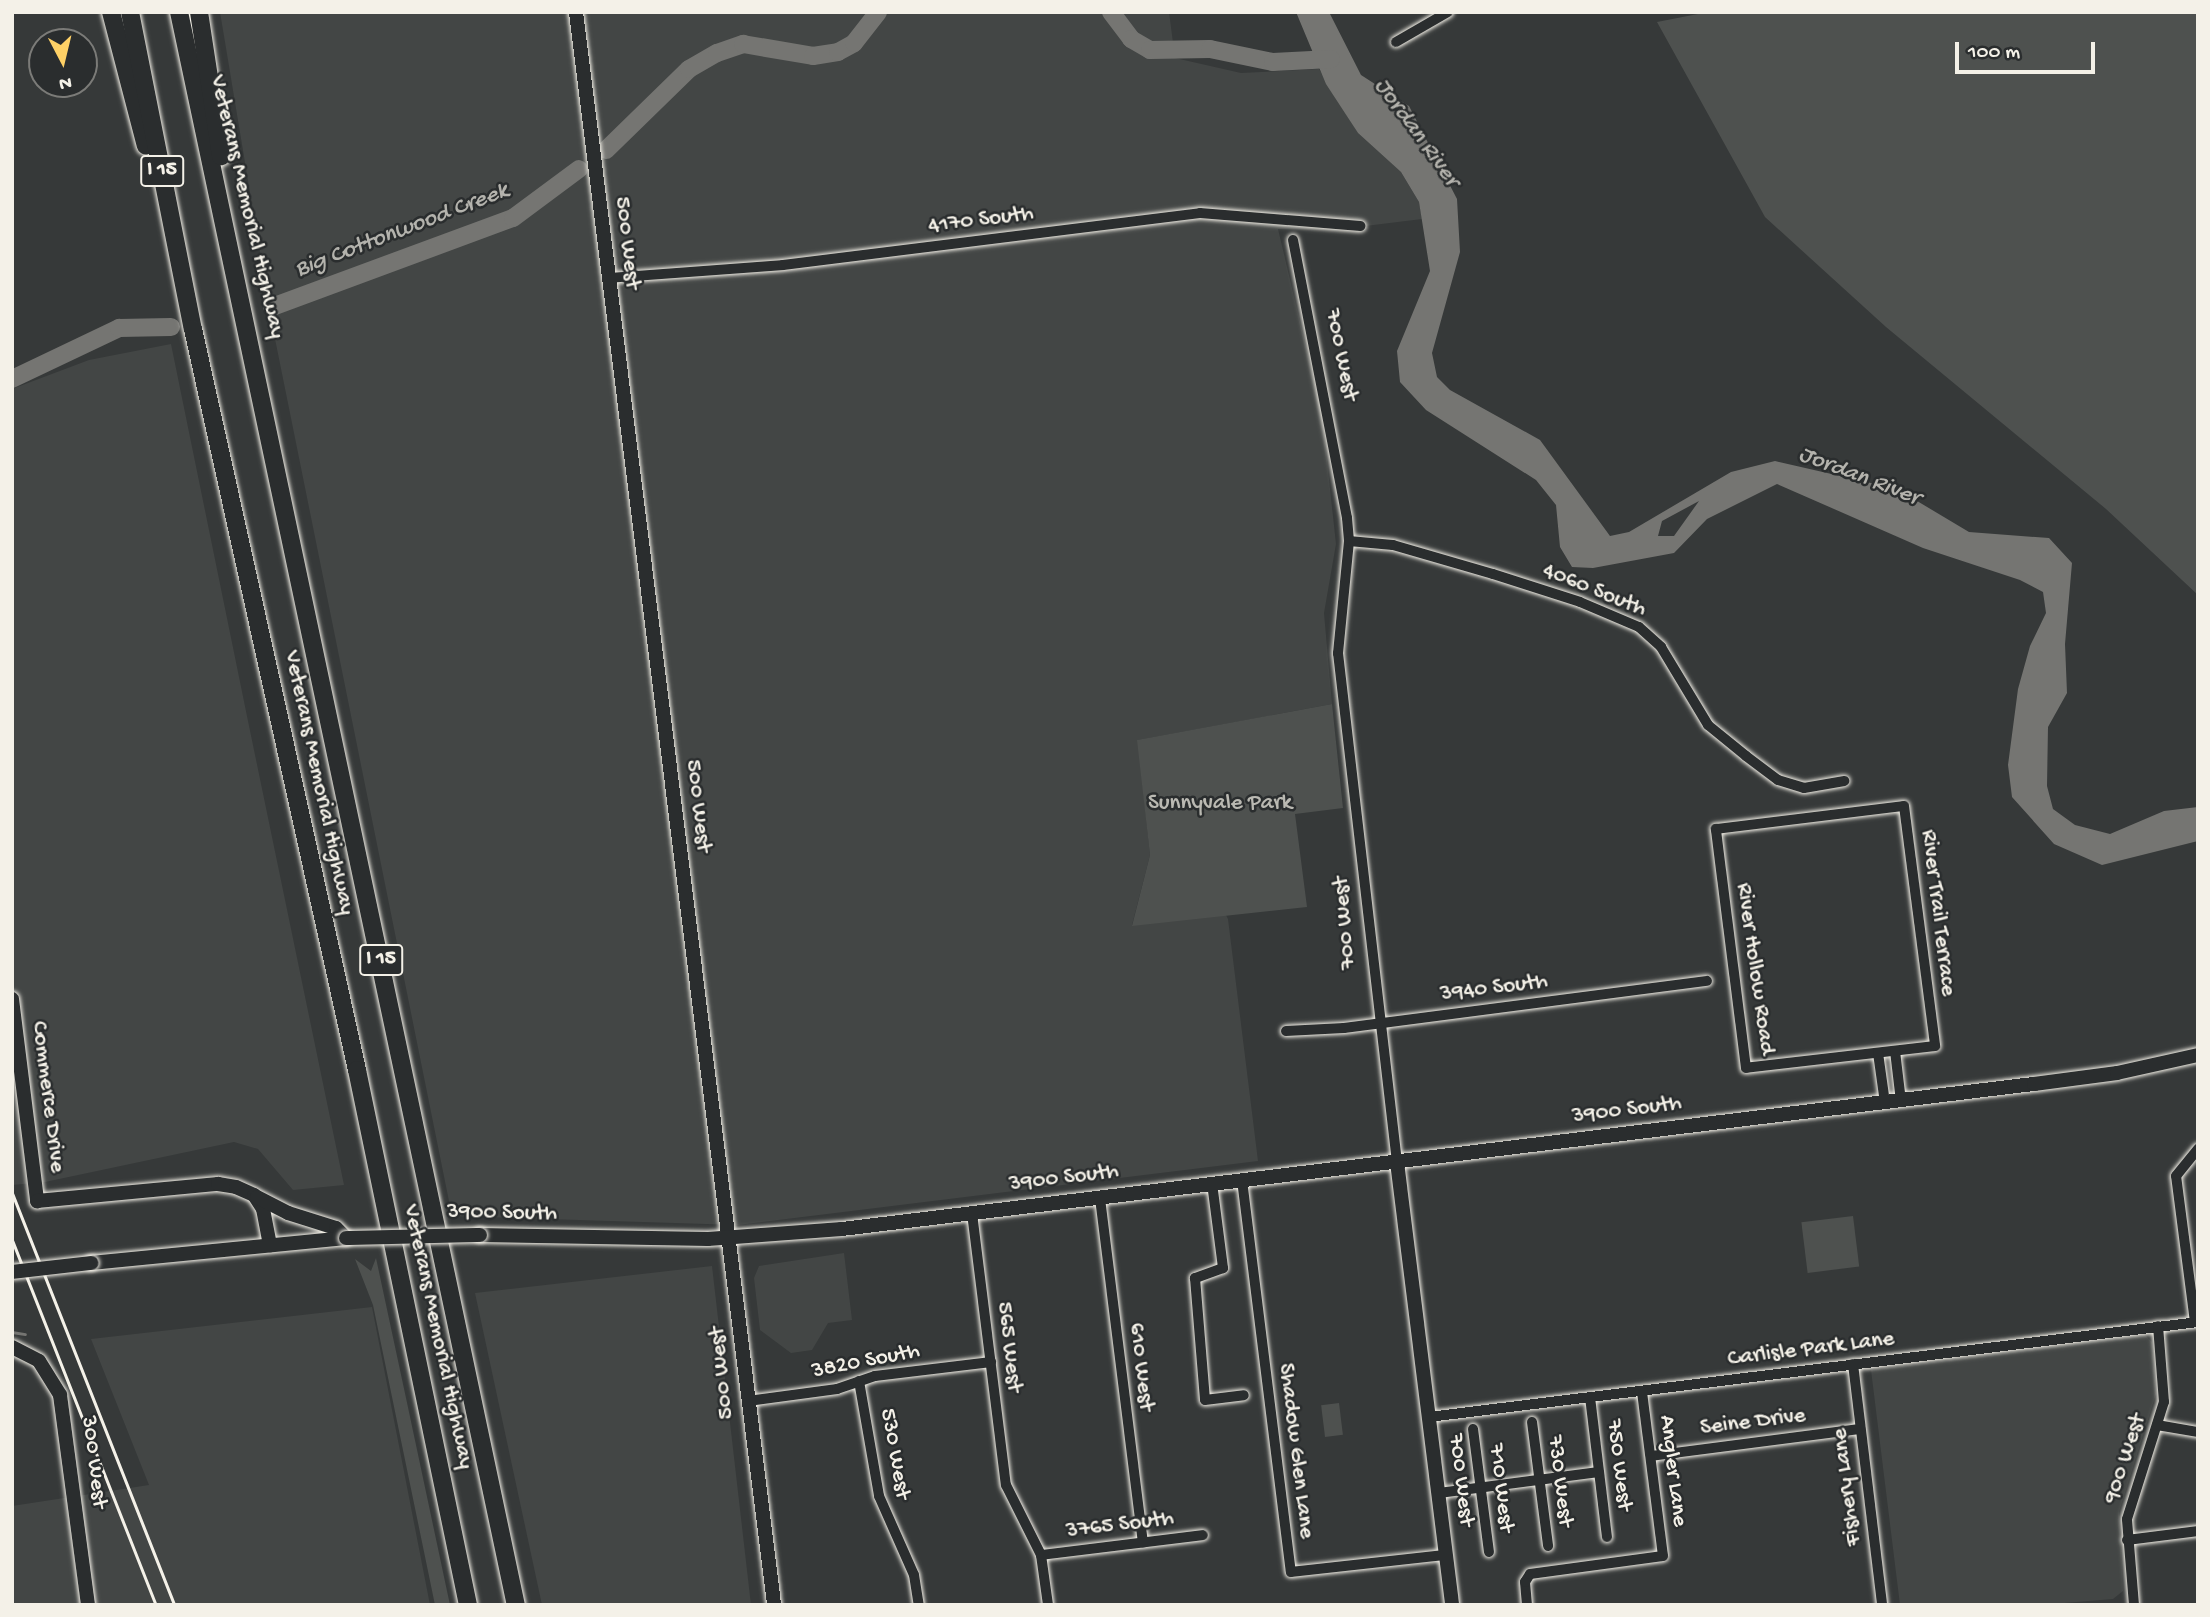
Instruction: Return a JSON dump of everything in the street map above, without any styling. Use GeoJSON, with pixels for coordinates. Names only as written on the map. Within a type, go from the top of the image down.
{"type":"FeatureCollection","features":[{"type":"Feature","properties":{"kind":"highway"},"geometry":{"type":"LineString","coordinates":[[111,12],[193,329]]}},
{"type":"Feature","properties":{"kind":"highway","name":"Veterans Memorial Highway"},"geometry":{"type":"LineString","coordinates":[[130,12],[193,329],[357,1070],[468,1605]]}},
{"type":"Feature","properties":{"kind":"highway","name":"Veterans Memorial Highway"},"geometry":{"type":"LineString","coordinates":[[179,12],[246,315],[516,1605]]}},
{"type":"Feature","properties":{"kind":"highway"},"geometry":{"type":"LineString","coordinates":[[199,12],[246,315]]}},
{"type":"Feature","properties":{"kind":"main road","name":"500 West"},"geometry":{"type":"LineString","coordinates":[[576,12],[774,1605]]}},
{"type":"Feature","properties":{"kind":"main road","name":"Commerce Drive"},"geometry":{"type":"LineString","coordinates":[[12,999],[37,1201],[218,1184],[254,1195]]}},
{"type":"Feature","properties":{"kind":"main road","name":"3900 South"},"geometry":{"type":"LineString","coordinates":[[12,1272],[346,1238],[480,1235],[730,1237],[972,1213],[1901,1101],[2117,1073],[2198,1055]]}},
{"type":"Feature","properties":{"kind":"main road","name":"700 West"},"geometry":{"type":"LineString","coordinates":[[1397,1162],[1452,1605]]}},
{"type":"Feature","properties":{"kind":"main road"},"geometry":{"type":"LineString","coordinates":[[254,1195],[288,1213],[336,1228],[346,1238]]}},
{"type":"Feature","properties":{"kind":"main road"},"geometry":{"type":"LineString","coordinates":[[254,1195],[263,1209],[270,1245]]}},
{"type":"Feature","properties":{"kind":"main road","name":"300 West"},"geometry":{"type":"LineString","coordinates":[[12,1347],[39,1361],[60,1395],[88,1605]]}},
{"type":"Feature","properties":{"kind":"street"},"geometry":{"type":"LineString","coordinates":[[1395,42],[1448,12]]}},
{"type":"Feature","properties":{"kind":"street","name":"4170 South"},"geometry":{"type":"LineString","coordinates":[[608,278],[783,265],[1200,212],[1360,226]]}},
{"type":"Feature","properties":{"kind":"street","name":"700 West"},"geometry":{"type":"LineString","coordinates":[[1293,240],[1340,462],[1349,541],[1338,653],[1397,1162]]}},
{"type":"Feature","properties":{"kind":"street","name":"4060 South"},"geometry":{"type":"LineString","coordinates":[[1349,541],[1393,545],[1493,574],[1580,602],[1639,627],[1661,647],[1708,725],[1746,756],[1778,780],[1804,788],[1844,781]]}},
{"type":"Feature","properties":{"kind":"street","name":"River Trail Terrace"},"geometry":{"type":"LineString","coordinates":[[1717,829],[1904,806],[1935,1046]]}},
{"type":"Feature","properties":{"kind":"street","name":"River Hollow Road"},"geometry":{"type":"LineString","coordinates":[[1717,829],[1746,1068],[1935,1046]]}},
{"type":"Feature","properties":{"kind":"street","name":"3940 South"},"geometry":{"type":"LineString","coordinates":[[1286,1031],[1380,1023],[1707,981]]}},
{"type":"Feature","properties":{"kind":"street"},"geometry":{"type":"LineString","coordinates":[[1895,1051],[1901,1101]]}},
{"type":"Feature","properties":{"kind":"street"},"geometry":{"type":"LineString","coordinates":[[1878,1053],[1885,1103]]}},
{"type":"Feature","properties":{"kind":"street"},"geometry":{"type":"LineString","coordinates":[[2196,1322],[2176,1177],[2198,1149]]}},
{"type":"Feature","properties":{"kind":"street","name":"Shadow Glen Lane"},"geometry":{"type":"LineString","coordinates":[[1242,1180],[1291,1572],[1446,1555]]}},
{"type":"Feature","properties":{"kind":"street"},"geometry":{"type":"LineString","coordinates":[[1213,1183],[1223,1268],[1195,1278],[1205,1400],[1244,1395]]}},
{"type":"Feature","properties":{"kind":"street","name":"610 West"},"geometry":{"type":"LineString","coordinates":[[1100,1198],[1143,1542]]}},
{"type":"Feature","properties":{"kind":"street","name":"565 West"},"geometry":{"type":"LineString","coordinates":[[972,1213],[1006,1485],[1041,1555],[1048,1605]]}},
{"type":"Feature","properties":{"kind":"street","name":"Carlisle Park Lane"},"geometry":{"type":"LineString","coordinates":[[1429,1417],[2196,1322]]}},
{"type":"Feature","properties":{"kind":"street","name":"900 West"},"geometry":{"type":"LineString","coordinates":[[2134,1605],[2127,1519],[2157,1425],[2165,1382],[2158,1326]]}},
{"type":"Feature","properties":{"kind":"street","name":"3820 South"},"geometry":{"type":"LineString","coordinates":[[748,1401],[837,1389],[859,1381],[991,1362]]}},
{"type":"Feature","properties":{"kind":"street","name":"Fishery Lane"},"geometry":{"type":"LineString","coordinates":[[1853,1364],[1882,1605]]}},
{"type":"Feature","properties":{"kind":"street","name":"530 West"},"geometry":{"type":"LineString","coordinates":[[859,1381],[879,1496],[892,1532],[914,1575],[919,1605]]}},
{"type":"Feature","properties":{"kind":"street","name":"Angler Lane"},"geometry":{"type":"LineString","coordinates":[[1527,1605],[1525,1577],[1663,1556],[1642,1391]]}},
{"type":"Feature","properties":{"kind":"street","name":"750 West"},"geometry":{"type":"LineString","coordinates":[[1590,1397],[1607,1537]]}},
{"type":"Feature","properties":{"kind":"street","name":"730 West"},"geometry":{"type":"LineString","coordinates":[[1532,1422],[1548,1546]]}},
{"type":"Feature","properties":{"kind":"street"},"geometry":{"type":"LineString","coordinates":[[2157,1425],[2198,1432]]}},
{"type":"Feature","properties":{"kind":"street","name":"710 West"},"geometry":{"type":"LineString","coordinates":[[1473,1429],[1489,1552]]}},
{"type":"Feature","properties":{"kind":"street","name":"Seine Drive"},"geometry":{"type":"LineString","coordinates":[[1651,1456],[1860,1429]]}},
{"type":"Feature","properties":{"kind":"street"},"geometry":{"type":"LineString","coordinates":[[1438,1493],[1599,1472]]}},
{"type":"Feature","properties":{"kind":"street"},"geometry":{"type":"LineString","coordinates":[[2127,1540],[2198,1531]]}},
{"type":"Feature","properties":{"kind":"street","name":"3765 South"},"geometry":{"type":"LineString","coordinates":[[1041,1555],[1203,1535]]}},
{"type":"Feature","properties":{"kind":"shaded area"},"geometry":{"type":"Polygon","coordinates":[[[220,12],[1169,12],[1175,58],[1241,73],[1319,69],[1358,133],[1401,172],[1419,202],[1422,219],[1333,230],[1278,229],[1322,415],[1336,544],[1324,613],[1332,704],[1138,740],[1150,855],[1132,925],[1225,913],[1228,919],[1258,1161],[738,1225],[452,1216],[271,319],[220,12]]]}},
{"type":"Feature","properties":{"kind":"shaded area"},"geometry":{"type":"Polygon","coordinates":[[[171,344],[344,1185],[293,1190],[258,1149],[234,1142],[45,1182],[12,1185],[12,389],[89,360],[171,344]]]}},
{"type":"Feature","properties":{"kind":"shaded area"},"geometry":{"type":"Polygon","coordinates":[[[844,1253],[852,1320],[828,1323],[812,1350],[791,1353],[760,1330],[754,1278],[759,1266],[844,1253]]]}},
{"type":"Feature","properties":{"kind":"shaded area"},"geometry":{"type":"Polygon","coordinates":[[[712,1266],[751,1605],[542,1605],[475,1293],[712,1266]]]}},
{"type":"Feature","properties":{"kind":"shaded area"},"geometry":{"type":"Polygon","coordinates":[[[372,1307],[430,1605],[12,1605],[12,1506],[149,1485],[91,1339],[372,1307]]]}},
{"type":"Feature","properties":{"kind":"shaded area"},"geometry":{"type":"Polygon","coordinates":[[[2145,1335],[2152,1342],[2156,1394],[2119,1512],[2123,1591],[2113,1599],[2040,1605],[1900,1605],[1871,1370],[2145,1335]]]}},
{"type":"Feature","properties":{"kind":"green space"},"geometry":{"type":"Polygon","coordinates":[[[1708,12],[2198,12],[2198,595],[2106,509],[1886,327],[1765,217],[1657,22],[1708,12]]]}},
{"type":"Feature","properties":{"kind":"green space","name":"Sunnyvale Park"},"geometry":{"type":"Polygon","coordinates":[[[1332,704],[1343,808],[1295,814],[1307,907],[1132,926],[1150,855],[1137,740],[1332,704]]]}},
{"type":"Feature","properties":{"kind":"green space"},"geometry":{"type":"Polygon","coordinates":[[[1853,1216],[1859,1267],[1808,1273],[1801,1222],[1853,1216]]]}},
{"type":"Feature","properties":{"kind":"green space"},"geometry":{"type":"Polygon","coordinates":[[[376,1258],[450,1605],[435,1605],[373,1305],[355,1259],[371,1271],[376,1258]]]}},
{"type":"Feature","properties":{"kind":"green space"},"geometry":{"type":"Polygon","coordinates":[[[1339,1403],[1343,1435],[1325,1437],[1321,1405],[1339,1403]]]}},
{"type":"Feature","properties":{"kind":"water","name":"Jordan River"},"geometry":{"type":"Polygon","coordinates":[[[1296,12],[1329,12],[1361,75],[1409,106],[1457,199],[1460,252],[1432,353],[1437,377],[1450,390],[1540,440],[1610,536],[1629,532],[1731,472],[1775,461],[1897,489],[1969,532],[2049,538],[2072,563],[2065,644],[2067,693],[2048,727],[2047,786],[2053,809],[2075,825],[2110,834],[2164,811],[2198,807],[2198,841],[2102,865],[2054,844],[2012,797],[2008,765],[2018,689],[2030,646],[2046,613],[2043,592],[2020,580],[1923,548],[1777,484],[1707,519],[1674,553],[1593,568],[1572,567],[1560,547],[1556,505],[1536,480],[1426,410],[1400,382],[1397,351],[1430,271],[1419,202],[1401,172],[1358,133],[1326,84],[1296,12]],[[1699,501],[1662,521],[1658,536],[1674,536],[1699,501]]]}},
{"type":"Feature","properties":{"kind":"waterway","name":"Big Cottonwood Creek"},"geometry":{"type":"LineString","coordinates":[[606,150],[689,69],[717,53],[743,44],[813,56],[838,52],[854,43],[878,12]]}},
{"type":"Feature","properties":{"kind":"waterway","name":"Big Cottonwood Creek"},"geometry":{"type":"LineString","coordinates":[[1111,12],[1131,39],[1150,50],[1210,49],[1273,62],[1331,59]]}},
{"type":"Feature","properties":{"kind":"waterway","name":"Big Cottonwood Creek"},"geometry":{"type":"LineString","coordinates":[[272,307],[513,218],[579,169]]}},
{"type":"Feature","properties":{"kind":"waterway","name":"Big Cottonwood Creek"},"geometry":{"type":"LineString","coordinates":[[12,379],[119,328],[171,327]]}},
{"type":"Feature","properties":{"kind":"waterway"},"geometry":{"type":"LineString","coordinates":[[12,1332],[25,1334]]}},
{"type":"Feature","properties":{"kind":"railway"},"geometry":{"type":"LineString","coordinates":[[12,1192],[175,1605]]}},
{"type":"Feature","properties":{"kind":"railway"},"geometry":{"type":"LineString","coordinates":[[12,1239],[156,1605]]}}]}
